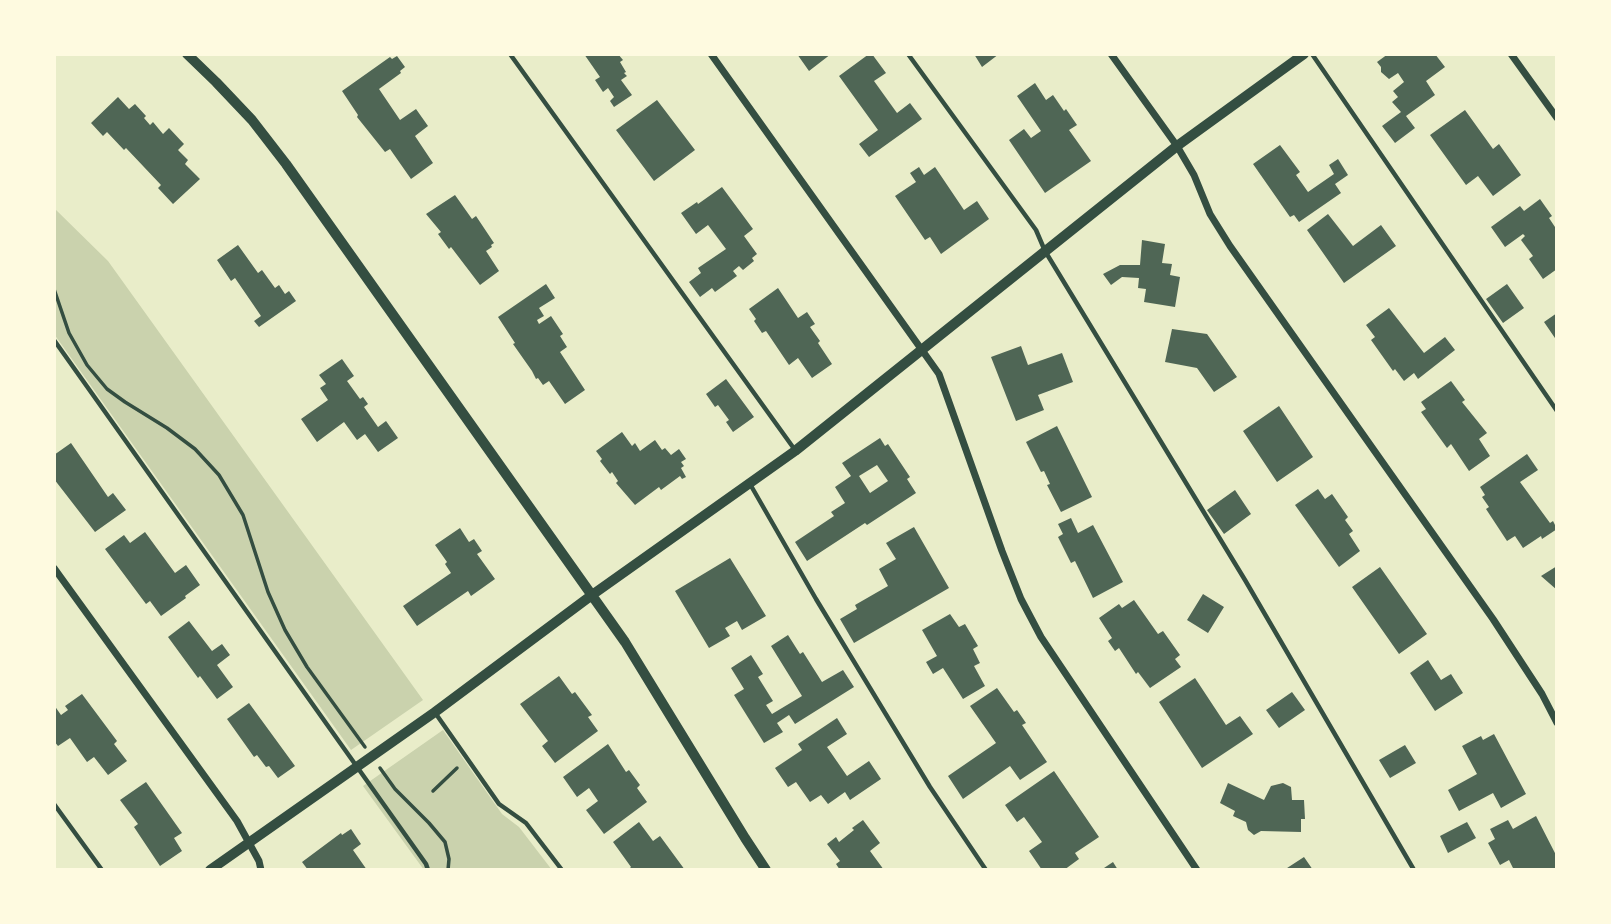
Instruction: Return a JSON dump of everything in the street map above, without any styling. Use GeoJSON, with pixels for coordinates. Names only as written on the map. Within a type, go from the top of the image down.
{"type":"FeatureCollection","features":[{"type":"Feature","properties":{"kind":"street"},"geometry":{"type":"LineString","coordinates":[[187,54],[252,120],[286,164],[592,595],[625,642],[766,870]]}},
{"type":"Feature","properties":{"kind":"street"},"geometry":{"type":"LineString","coordinates":[[711,54],[939,374],[1021,599],[1041,637],[1197,870]]}},
{"type":"Feature","properties":{"kind":"street"},"geometry":{"type":"LineString","coordinates":[[1111,54],[1177,146],[1194,175],[1210,214],[1230,246],[1493,619],[1542,694],[1557,723]]}},
{"type":"Feature","properties":{"kind":"street"},"geometry":{"type":"LineString","coordinates":[[210,870],[435,712],[592,595],[795,451],[1177,146],[1304,54]]}},
{"type":"Feature","properties":{"kind":"street"},"geometry":{"type":"LineString","coordinates":[[1511,54],[1557,118]]}},
{"type":"Feature","properties":{"kind":"street"},"geometry":{"type":"LineString","coordinates":[[54,568],[237,821],[259,861],[261,870]]}},
{"type":"Feature","properties":{"kind":"lane"},"geometry":{"type":"LineString","coordinates":[[510,54],[795,451]]}},
{"type":"Feature","properties":{"kind":"lane"},"geometry":{"type":"LineString","coordinates":[[908,54],[1036,230],[1045,251],[1245,580],[1414,870]]}},
{"type":"Feature","properties":{"kind":"lane"},"geometry":{"type":"LineString","coordinates":[[1312,54],[1557,411]]}},
{"type":"Feature","properties":{"kind":"lane"},"geometry":{"type":"LineString","coordinates":[[54,340],[428,870]]}},
{"type":"Feature","properties":{"kind":"lane"},"geometry":{"type":"LineString","coordinates":[[750,484],[930,787],[986,870]]}},
{"type":"Feature","properties":{"kind":"lane"},"geometry":{"type":"LineString","coordinates":[[435,712],[499,804],[526,822],[562,870]]}},
{"type":"Feature","properties":{"kind":"lane"},"geometry":{"type":"LineString","coordinates":[[54,804],[102,870]]}},
{"type":"Feature","properties":{"kind":"path"},"geometry":{"type":"LineString","coordinates":[[54,289],[69,333],[87,365],[107,389],[195,449],[219,475],[243,515],[268,592],[285,630],[307,667],[395,789],[446,842],[448,870]]}},
{"type":"Feature","properties":{"kind":"path"},"geometry":{"type":"LineString","coordinates":[[433,790],[457,768]]}},
{"type":"Feature","properties":{"kind":"green space"},"geometry":{"type":"Polygon","coordinates":[[[54,208],[108,261],[423,700],[351,750],[54,334],[54,208]]]}},
{"type":"Feature","properties":{"kind":"green space"},"geometry":{"type":"Polygon","coordinates":[[[443,730],[502,814],[519,827],[552,870],[424,870],[363,786],[443,730]]]}},
{"type":"Feature","properties":{"kind":"building"},"geometry":{"type":"Polygon","coordinates":[[[584,54],[618,54],[623,60],[620,62],[627,76],[621,80],[632,95],[614,107],[610,101],[614,97],[608,88],[603,92],[595,80],[600,77],[584,54]]]}},
{"type":"Feature","properties":{"kind":"building"},"geometry":{"type":"Polygon","coordinates":[[[797,54],[831,54],[809,71],[797,54]]]}},
{"type":"Feature","properties":{"kind":"building"},"geometry":{"type":"Polygon","coordinates":[[[872,54],[886,73],[874,81],[897,113],[910,103],[922,119],[869,157],[859,144],[878,130],[839,76],[872,54]]]}},
{"type":"Feature","properties":{"kind":"building"},"geometry":{"type":"Polygon","coordinates":[[[974,54],[999,54],[982,67],[974,54]]]}},
{"type":"Feature","properties":{"kind":"building"},"geometry":{"type":"Polygon","coordinates":[[[1388,54],[1435,54],[1445,67],[1426,81],[1435,95],[1406,116],[1415,128],[1395,143],[1382,126],[1401,112],[1392,102],[1398,97],[1393,91],[1404,82],[1398,73],[1389,79],[1381,72],[1377,62],[1388,54]]]}},
{"type":"Feature","properties":{"kind":"building"},"geometry":{"type":"Polygon","coordinates":[[[397,56],[405,67],[379,89],[400,120],[416,109],[428,126],[415,136],[433,163],[411,179],[390,149],[385,152],[357,117],[342,91],[390,57],[392,59],[397,56]]]}},
{"type":"Feature","properties":{"kind":"building"},"geometry":{"type":"Polygon","coordinates":[[[1035,83],[1046,100],[1053,95],[1064,111],[1066,109],[1077,125],[1069,130],[1091,161],[1045,193],[1009,140],[1024,129],[1031,138],[1041,131],[1017,96],[1035,83]]]}},
{"type":"Feature","properties":{"kind":"building"},"geometry":{"type":"Polygon","coordinates":[[[118,97],[129,109],[135,104],[150,125],[153,122],[163,134],[169,128],[184,144],[178,150],[188,160],[185,164],[200,179],[173,204],[158,188],[161,185],[126,148],[124,150],[107,132],[103,136],[91,123],[118,97]]]}},
{"type":"Feature","properties":{"kind":"building"},"geometry":{"type":"Polygon","coordinates":[[[657,100],[695,150],[654,181],[616,130],[657,100]]]}},
{"type":"Feature","properties":{"kind":"building"},"geometry":{"type":"Polygon","coordinates":[[[1465,110],[1493,149],[1499,144],[1521,175],[1493,196],[1478,176],[1466,185],[1430,135],[1465,110]]]}},
{"type":"Feature","properties":{"kind":"building"},"geometry":{"type":"Polygon","coordinates":[[[1280,145],[1300,172],[1296,175],[1308,192],[1334,174],[1329,165],[1338,159],[1348,175],[1335,184],[1341,193],[1299,222],[1294,215],[1290,217],[1253,164],[1280,145]]]}},
{"type":"Feature","properties":{"kind":"building"},"geometry":{"type":"Polygon","coordinates":[[[919,167],[924,175],[935,167],[964,210],[977,201],[989,219],[941,254],[930,237],[925,240],[895,196],[916,182],[910,173],[919,167]]]}},
{"type":"Feature","properties":{"kind":"building"},"geometry":{"type":"Polygon","coordinates":[[[722,187],[753,229],[744,236],[757,254],[752,258],[754,261],[743,270],[739,266],[733,271],[737,276],[715,292],[712,288],[700,297],[689,282],[701,273],[698,268],[726,249],[708,225],[696,234],[681,213],[722,187]]]}},
{"type":"Feature","properties":{"kind":"building"},"geometry":{"type":"Polygon","coordinates":[[[455,195],[472,219],[476,216],[494,243],[486,251],[499,271],[480,285],[451,247],[449,249],[438,234],[441,232],[426,214],[455,195]]]}},
{"type":"Feature","properties":{"kind":"building"},"geometry":{"type":"Polygon","coordinates":[[[1540,199],[1552,216],[1549,218],[1555,227],[1557,225],[1557,269],[1543,279],[1529,259],[1533,256],[1521,240],[1525,236],[1523,234],[1505,247],[1491,227],[1520,206],[1524,211],[1540,199]]]}},
{"type":"Feature","properties":{"kind":"building"},"geometry":{"type":"Polygon","coordinates":[[[1328,214],[1353,246],[1381,225],[1396,246],[1344,283],[1307,230],[1328,214]]]}},
{"type":"Feature","properties":{"kind":"building"},"geometry":{"type":"Polygon","coordinates":[[[1142,240],[1165,244],[1162,263],[1172,264],[1170,275],[1180,277],[1175,307],[1144,302],[1146,289],[1138,288],[1139,278],[1122,277],[1111,285],[1103,274],[1120,265],[1140,265],[1142,240]]]}},
{"type":"Feature","properties":{"kind":"building"},"geometry":{"type":"Polygon","coordinates":[[[238,245],[258,273],[262,270],[275,288],[279,285],[285,294],[289,291],[296,301],[259,327],[254,321],[261,316],[235,278],[231,281],[217,260],[238,245]]]}},
{"type":"Feature","properties":{"kind":"building"},"geometry":{"type":"Polygon","coordinates":[[[546,284],[555,298],[539,308],[544,316],[537,320],[539,324],[551,316],[563,334],[560,336],[567,347],[560,352],[585,390],[565,404],[549,381],[543,385],[536,379],[498,317],[546,284]]]}},
{"type":"Feature","properties":{"kind":"building"},"geometry":{"type":"Polygon","coordinates":[[[1507,284],[1524,308],[1503,323],[1486,299],[1507,284]]]}},
{"type":"Feature","properties":{"kind":"building"},"geometry":{"type":"Polygon","coordinates":[[[778,288],[798,318],[807,312],[815,324],[810,327],[832,364],[812,378],[798,358],[789,365],[766,331],[762,333],[749,309],[778,288]]]}},
{"type":"Feature","properties":{"kind":"building"},"geometry":{"type":"Polygon","coordinates":[[[1389,308],[1424,353],[1445,337],[1455,350],[1418,379],[1414,373],[1404,381],[1395,369],[1393,371],[1371,340],[1375,337],[1366,325],[1389,308]]]}},
{"type":"Feature","properties":{"kind":"building"},"geometry":{"type":"Polygon","coordinates":[[[1557,313],[1557,341],[1544,322],[1557,313]]]}},
{"type":"Feature","properties":{"kind":"building"},"geometry":{"type":"Polygon","coordinates":[[[1172,329],[1207,334],[1237,377],[1214,392],[1197,368],[1165,362],[1172,329]]]}},
{"type":"Feature","properties":{"kind":"building"},"geometry":{"type":"Polygon","coordinates":[[[1021,346],[1028,365],[1062,353],[1073,382],[1038,395],[1044,410],[1016,421],[991,357],[1021,346]]]}},
{"type":"Feature","properties":{"kind":"building"},"geometry":{"type":"Polygon","coordinates":[[[342,359],[354,376],[347,381],[360,399],[363,397],[368,404],[364,407],[378,427],[386,421],[398,438],[378,452],[365,434],[357,440],[344,422],[317,442],[301,419],[328,400],[320,388],[326,384],[319,375],[342,359]]]}},
{"type":"Feature","properties":{"kind":"building"},"geometry":{"type":"Polygon","coordinates":[[[726,379],[754,417],[733,432],[726,422],[729,420],[706,394],[726,379]]]}},
{"type":"Feature","properties":{"kind":"building"},"geometry":{"type":"Polygon","coordinates":[[[1451,381],[1465,400],[1462,402],[1487,433],[1479,439],[1490,456],[1469,471],[1451,444],[1447,448],[1421,412],[1426,409],[1421,402],[1451,381]]]}},
{"type":"Feature","properties":{"kind":"building"},"geometry":{"type":"Polygon","coordinates":[[[1279,406],[1313,457],[1277,482],[1243,431],[1279,406]]]}},
{"type":"Feature","properties":{"kind":"building"},"geometry":{"type":"Polygon","coordinates":[[[1057,426],[1092,497],[1061,512],[1047,485],[1050,484],[1044,471],[1041,472],[1026,442],[1057,426]]]}},
{"type":"Feature","properties":{"kind":"building"},"geometry":{"type":"Polygon","coordinates":[[[622,432],[632,446],[635,443],[640,451],[655,440],[662,450],[665,448],[671,455],[679,449],[686,459],[681,462],[684,466],[681,468],[686,477],[682,479],[680,476],[661,490],[659,487],[635,505],[616,483],[618,481],[612,472],[610,474],[600,461],[602,459],[596,451],[622,432]]]}},
{"type":"Feature","properties":{"kind":"building"},"geometry":{"type":"Polygon","coordinates":[[[880,438],[885,446],[888,444],[910,477],[907,479],[916,493],[807,561],[795,542],[834,516],[831,512],[845,503],[835,487],[851,476],[842,463],[880,438]],[[877,465],[859,476],[870,493],[888,481],[877,465]]]}},
{"type":"Feature","properties":{"kind":"building"},"geometry":{"type":"Polygon","coordinates":[[[71,443],[108,497],[113,493],[126,510],[95,532],[54,479],[54,455],[71,443]]]}},
{"type":"Feature","properties":{"kind":"building"},"geometry":{"type":"Polygon","coordinates":[[[1527,454],[1538,470],[1520,482],[1557,529],[1523,548],[1515,536],[1507,541],[1486,509],[1489,507],[1482,497],[1485,495],[1480,487],[1527,454]]]}},
{"type":"Feature","properties":{"kind":"building"},"geometry":{"type":"Polygon","coordinates":[[[1318,489],[1325,499],[1332,494],[1348,517],[1345,520],[1353,531],[1349,534],[1360,551],[1339,567],[1295,505],[1318,489]]]}},
{"type":"Feature","properties":{"kind":"building"},"geometry":{"type":"Polygon","coordinates":[[[1235,490],[1251,514],[1224,534],[1207,510],[1235,490]]]}},
{"type":"Feature","properties":{"kind":"building"},"geometry":{"type":"Polygon","coordinates":[[[1071,518],[1078,533],[1093,525],[1123,582],[1093,598],[1075,561],[1071,563],[1058,537],[1063,534],[1058,524],[1071,518]]]}},
{"type":"Feature","properties":{"kind":"building"},"geometry":{"type":"Polygon","coordinates":[[[914,527],[949,588],[854,643],[840,619],[857,609],[855,605],[888,586],[879,569],[896,559],[886,543],[914,527]]]}},
{"type":"Feature","properties":{"kind":"building"},"geometry":{"type":"Polygon","coordinates":[[[460,528],[469,542],[474,539],[482,551],[477,554],[495,579],[471,596],[468,591],[417,626],[403,606],[451,573],[435,545],[460,528]]]}},
{"type":"Feature","properties":{"kind":"building"},"geometry":{"type":"Polygon","coordinates":[[[145,532],[175,573],[186,565],[200,585],[161,616],[150,601],[146,604],[105,549],[124,535],[130,543],[145,532]]]}},
{"type":"Feature","properties":{"kind":"building"},"geometry":{"type":"Polygon","coordinates":[[[730,558],[766,616],[742,630],[737,621],[725,628],[730,636],[709,648],[675,591],[730,558]]]}},
{"type":"Feature","properties":{"kind":"building"},"geometry":{"type":"Polygon","coordinates":[[[1557,566],[1557,590],[1541,576],[1557,566]]]}},
{"type":"Feature","properties":{"kind":"building"},"geometry":{"type":"Polygon","coordinates":[[[1380,567],[1427,634],[1399,654],[1352,587],[1380,567]]]}},
{"type":"Feature","properties":{"kind":"building"},"geometry":{"type":"Polygon","coordinates":[[[1203,594],[1224,607],[1208,633],[1187,620],[1203,594]]]}},
{"type":"Feature","properties":{"kind":"building"},"geometry":{"type":"Polygon","coordinates":[[[1134,600],[1158,634],[1163,631],[1180,655],[1175,659],[1181,667],[1150,688],[1138,672],[1136,674],[1119,648],[1115,651],[1108,641],[1112,638],[1099,618],[1119,604],[1122,608],[1134,600]]]}},
{"type":"Feature","properties":{"kind":"building"},"geometry":{"type":"Polygon","coordinates":[[[950,614],[959,627],[965,624],[978,646],[973,649],[980,663],[974,666],[985,686],[963,699],[943,668],[933,674],[926,662],[937,656],[922,630],[950,614]]]}},
{"type":"Feature","properties":{"kind":"building"},"geometry":{"type":"Polygon","coordinates":[[[189,621],[212,651],[222,644],[230,655],[217,665],[233,687],[217,699],[168,637],[189,621]]]}},
{"type":"Feature","properties":{"kind":"building"},"geometry":{"type":"Polygon","coordinates":[[[788,635],[800,654],[803,652],[822,682],[843,670],[854,687],[795,724],[789,715],[777,723],[783,732],[764,743],[734,695],[744,689],[731,668],[751,655],[763,674],[758,677],[773,701],[766,705],[772,714],[802,696],[771,646],[788,635]]]}},
{"type":"Feature","properties":{"kind":"building"},"geometry":{"type":"Polygon","coordinates":[[[1428,660],[1441,680],[1451,674],[1463,693],[1435,711],[1410,673],[1428,660]]]}},
{"type":"Feature","properties":{"kind":"building"},"geometry":{"type":"Polygon","coordinates":[[[559,676],[592,715],[588,717],[598,731],[555,763],[542,746],[548,741],[520,704],[559,676]]]}},
{"type":"Feature","properties":{"kind":"building"},"geometry":{"type":"Polygon","coordinates":[[[1195,678],[1226,725],[1240,716],[1253,734],[1202,768],[1159,702],[1195,678]]]}},
{"type":"Feature","properties":{"kind":"building"},"geometry":{"type":"Polygon","coordinates":[[[997,688],[1014,712],[1017,710],[1026,723],[1022,725],[1047,762],[1020,780],[1010,766],[963,799],[948,776],[996,743],[970,706],[997,688]]]}},
{"type":"Feature","properties":{"kind":"building"},"geometry":{"type":"Polygon","coordinates":[[[1292,692],[1305,710],[1279,728],[1266,710],[1292,692]]]}},
{"type":"Feature","properties":{"kind":"building"},"geometry":{"type":"Polygon","coordinates":[[[82,694],[117,741],[114,744],[127,761],[108,775],[94,757],[87,762],[70,738],[58,746],[54,741],[54,705],[61,715],[68,710],[65,706],[82,694]]]}},
{"type":"Feature","properties":{"kind":"building"},"geometry":{"type":"Polygon","coordinates":[[[249,703],[295,766],[278,778],[257,755],[254,757],[227,719],[249,703]]]}},
{"type":"Feature","properties":{"kind":"building"},"geometry":{"type":"Polygon","coordinates":[[[837,718],[847,734],[827,747],[847,776],[869,761],[881,779],[850,800],[845,792],[828,804],[821,795],[810,802],[796,782],[788,787],[775,768],[802,750],[798,744],[837,718]]]}},
{"type":"Feature","properties":{"kind":"building"},"geometry":{"type":"Polygon","coordinates":[[[1494,734],[1526,794],[1501,808],[1493,793],[1459,811],[1448,790],[1477,774],[1462,746],[1481,736],[1483,740],[1494,734]]]}},
{"type":"Feature","properties":{"kind":"building"},"geometry":{"type":"Polygon","coordinates":[[[608,744],[626,772],[629,770],[640,785],[637,788],[647,802],[604,834],[586,810],[598,801],[589,788],[577,797],[563,777],[608,744]]]}},
{"type":"Feature","properties":{"kind":"building"},"geometry":{"type":"Polygon","coordinates":[[[1405,745],[1416,763],[1390,778],[1379,760],[1405,745]]]}},
{"type":"Feature","properties":{"kind":"building"},"geometry":{"type":"Polygon","coordinates":[[[1054,771],[1099,837],[1075,853],[1079,859],[1064,870],[1042,870],[1029,851],[1042,842],[1024,817],[1017,822],[1005,805],[1054,771]]]}},
{"type":"Feature","properties":{"kind":"building"},"geometry":{"type":"Polygon","coordinates":[[[146,782],[182,833],[174,838],[182,851],[160,866],[134,827],[138,824],[120,800],[146,782]]]}},
{"type":"Feature","properties":{"kind":"building"},"geometry":{"type":"Polygon","coordinates":[[[1228,783],[1264,800],[1271,786],[1283,783],[1291,787],[1292,800],[1304,800],[1305,819],[1301,819],[1301,832],[1261,831],[1254,835],[1248,830],[1246,822],[1233,816],[1235,811],[1220,803],[1228,783]]]}},
{"type":"Feature","properties":{"kind":"building"},"geometry":{"type":"Polygon","coordinates":[[[1536,816],[1557,857],[1557,870],[1514,870],[1509,860],[1500,865],[1488,843],[1495,839],[1490,829],[1508,820],[1513,829],[1536,816]]]}},
{"type":"Feature","properties":{"kind":"building"},"geometry":{"type":"Polygon","coordinates":[[[863,820],[880,843],[870,851],[884,870],[840,870],[836,864],[840,861],[827,844],[836,837],[839,842],[863,820]]]}},
{"type":"Feature","properties":{"kind":"building"},"geometry":{"type":"Polygon","coordinates":[[[639,822],[653,841],[660,836],[685,870],[628,870],[631,867],[613,842],[639,822]]]}},
{"type":"Feature","properties":{"kind":"building"},"geometry":{"type":"Polygon","coordinates":[[[1467,822],[1476,838],[1448,853],[1440,836],[1467,822]]]}},
{"type":"Feature","properties":{"kind":"building"},"geometry":{"type":"Polygon","coordinates":[[[351,829],[361,844],[353,850],[367,870],[308,870],[302,862],[341,833],[342,835],[351,829]]]}},
{"type":"Feature","properties":{"kind":"building"},"geometry":{"type":"Polygon","coordinates":[[[1304,857],[1313,870],[1284,870],[1304,857]]]}},
{"type":"Feature","properties":{"kind":"building"},"geometry":{"type":"Polygon","coordinates":[[[1113,862],[1118,870],[1101,870],[1113,862]]]}}]}
